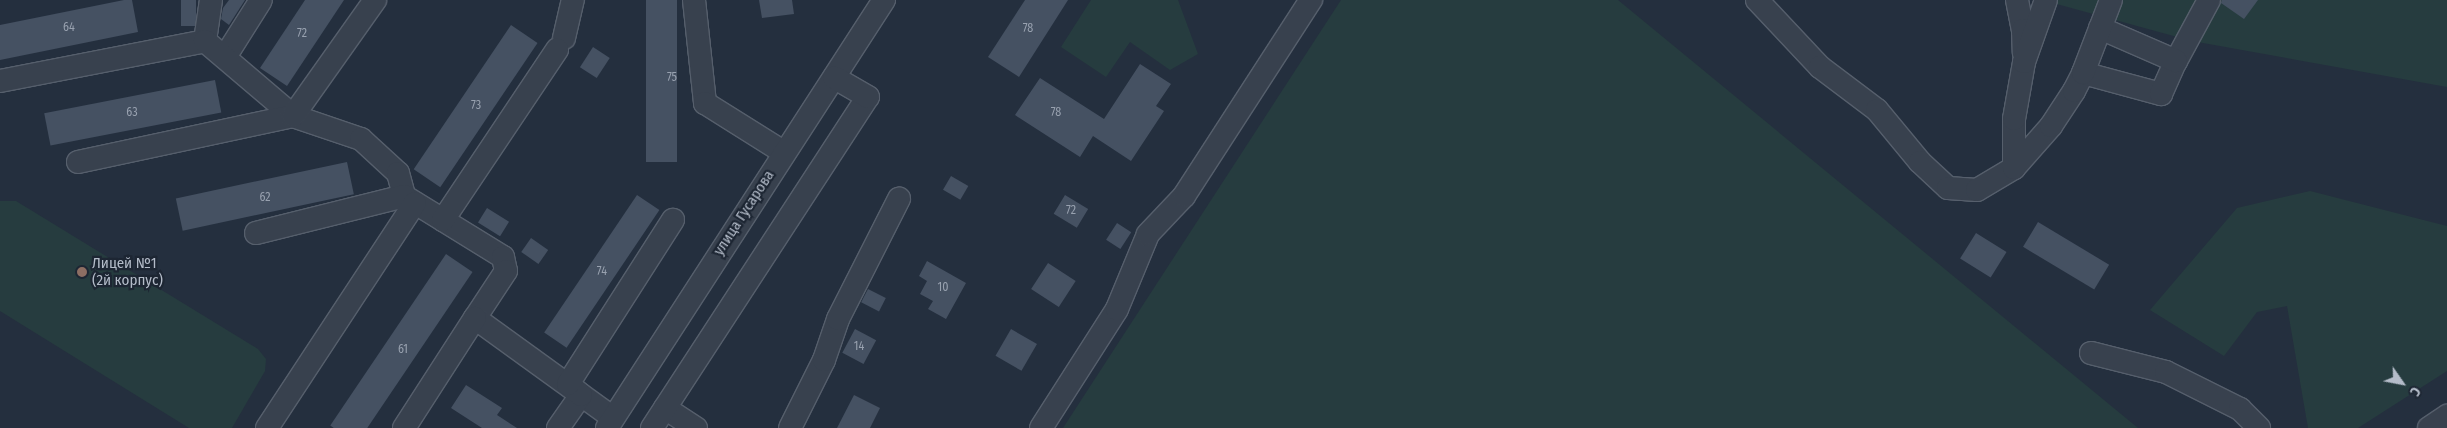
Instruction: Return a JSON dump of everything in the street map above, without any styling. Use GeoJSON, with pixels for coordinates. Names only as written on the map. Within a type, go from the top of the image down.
{"type":"FeatureCollection","features":[{"type":"Feature","properties":{"kind":"street"},"geometry":{"type":"LineString","coordinates":[[205,40],[211,0]]}},
{"type":"Feature","properties":{"kind":"street"},"geometry":{"type":"LineString","coordinates":[[225,56],[261,0]]}},
{"type":"Feature","properties":{"kind":"street"},"geometry":{"type":"LineString","coordinates":[[78,162],[293,116],[376,0]]}},
{"type":"Feature","properties":{"kind":"street"},"geometry":{"type":"LineString","coordinates":[[443,220],[560,44],[572,0]]}},
{"type":"Feature","properties":{"kind":"street"},"geometry":{"type":"LineString","coordinates":[[694,0],[705,103],[783,152]]}},
{"type":"Feature","properties":{"kind":"street"},"geometry":{"type":"LineString","coordinates":[[1041,428],[1117,309],[1148,234],[1184,196],[1311,0]]}},
{"type":"Feature","properties":{"kind":"street"},"geometry":{"type":"LineString","coordinates":[[1757,0],[1820,67],[1877,110],[1920,162],[1948,188],[1976,190],[2014,168],[2051,126],[2083,73],[2111,0]]}},
{"type":"Feature","properties":{"kind":"street"},"geometry":{"type":"LineString","coordinates":[[2017,0],[2023,30],[2024,62]]}},
{"type":"Feature","properties":{"kind":"street"},"geometry":{"type":"LineString","coordinates":[[2014,168],[2014,119],[2024,62],[2046,0]]}},
{"type":"Feature","properties":{"kind":"street"},"geometry":{"type":"LineString","coordinates":[[2083,73],[2161,94],[2176,61],[2209,0]]}},
{"type":"Feature","properties":{"kind":"street","name":"улица Гусарова"},"geometry":{"type":"LineString","coordinates":[[610,423],[783,152],[834,77],[874,4]]}},
{"type":"Feature","properties":{"kind":"street"},"geometry":{"type":"LineString","coordinates":[[2100,28],[2176,61]]}},
{"type":"Feature","properties":{"kind":"street"},"geometry":{"type":"LineString","coordinates":[[0,81],[205,40],[293,116],[361,139],[398,173],[409,199],[503,257],[506,270],[404,428]]}},
{"type":"Feature","properties":{"kind":"street"},"geometry":{"type":"LineString","coordinates":[[652,428],[868,97],[834,77]]}},
{"type":"Feature","properties":{"kind":"street"},"geometry":{"type":"LineString","coordinates":[[256,233],[409,199]]}},
{"type":"Feature","properties":{"kind":"street"},"geometry":{"type":"LineString","coordinates":[[267,428],[409,199]]}},
{"type":"Feature","properties":{"kind":"street"},"geometry":{"type":"LineString","coordinates":[[790,428],[824,360],[838,319],[900,199]]}},
{"type":"Feature","properties":{"kind":"street"},"geometry":{"type":"LineString","coordinates":[[558,428],[575,390],[673,220]]}},
{"type":"Feature","properties":{"kind":"street"},"geometry":{"type":"LineString","coordinates":[[475,318],[575,390],[610,423]]}},
{"type":"Feature","properties":{"kind":"street"},"geometry":{"type":"LineString","coordinates":[[2091,353],[2174,375],[2240,409],[2260,428]]}},
{"type":"Feature","properties":{"kind":"street"},"geometry":{"type":"LineString","coordinates":[[665,408],[696,428]]}},
{"type":"Feature","properties":{"kind":"street"},"geometry":{"type":"LineString","coordinates":[[2429,428],[2447,416]]}},
{"type":"Feature","properties":{"kind":"green space"},"geometry":{"type":"Polygon","coordinates":[[[1091,0],[1178,0],[1198,54],[1170,70],[1130,42],[1106,77],[1061,47],[1091,0]]]}},
{"type":"Feature","properties":{"kind":"green space"},"geometry":{"type":"Polygon","coordinates":[[[1341,0],[1618,0],[2138,428],[1063,428],[1341,0]]]}},
{"type":"Feature","properties":{"kind":"green space"},"geometry":{"type":"Polygon","coordinates":[[[2042,0],[2447,0],[2447,87],[2192,41],[2042,0]]]}},
{"type":"Feature","properties":{"kind":"green space"},"geometry":{"type":"Polygon","coordinates":[[[2310,191],[2447,226],[2447,371],[2358,428],[2308,428],[2287,306],[2257,312],[2224,356],[2150,310],[2237,208],[2310,191]]]}},
{"type":"Feature","properties":{"kind":"green space"},"geometry":{"type":"Polygon","coordinates":[[[0,201],[16,201],[258,349],[266,359],[265,371],[232,428],[189,428],[0,311],[0,201]]]}},
{"type":"Feature","properties":{"kind":"building"},"geometry":{"type":"Polygon","coordinates":[[[132,0],[138,32],[0,60],[0,25],[132,0]]]}},
{"type":"Feature","properties":{"kind":"building"},"geometry":{"type":"Polygon","coordinates":[[[181,0],[196,0],[196,26],[181,26],[181,0]]]}},
{"type":"Feature","properties":{"kind":"building"},"geometry":{"type":"Polygon","coordinates":[[[229,0],[245,0],[229,25],[221,19],[223,8],[229,0]]]}},
{"type":"Feature","properties":{"kind":"building"},"geometry":{"type":"Polygon","coordinates":[[[305,0],[344,0],[287,86],[260,68],[305,0]]]}},
{"type":"Feature","properties":{"kind":"building"},"geometry":{"type":"Polygon","coordinates":[[[646,0],[677,0],[677,162],[646,162],[646,0]]]}},
{"type":"Feature","properties":{"kind":"building"},"geometry":{"type":"Polygon","coordinates":[[[759,0],[792,0],[794,14],[762,18],[759,0]]]}},
{"type":"Feature","properties":{"kind":"building"},"geometry":{"type":"Polygon","coordinates":[[[1025,0],[1068,0],[1019,77],[988,57],[1025,0]]]}},
{"type":"Feature","properties":{"kind":"building"},"geometry":{"type":"Polygon","coordinates":[[[2222,0],[2258,0],[2244,19],[2221,3],[2222,0]]]}},
{"type":"Feature","properties":{"kind":"building"},"geometry":{"type":"Polygon","coordinates":[[[511,25],[538,43],[440,187],[414,169],[511,25]]]}},
{"type":"Feature","properties":{"kind":"building"},"geometry":{"type":"Polygon","coordinates":[[[593,47],[610,58],[597,78],[580,67],[593,47]]]}},
{"type":"Feature","properties":{"kind":"building"},"geometry":{"type":"Polygon","coordinates":[[[1140,64],[1171,84],[1156,106],[1164,111],[1131,161],[1093,136],[1080,157],[1015,115],[1040,78],[1104,119],[1140,64]]]}},
{"type":"Feature","properties":{"kind":"building"},"geometry":{"type":"Polygon","coordinates":[[[215,80],[221,112],[50,146],[44,113],[215,80]]]}},
{"type":"Feature","properties":{"kind":"building"},"geometry":{"type":"Polygon","coordinates":[[[347,162],[354,194],[183,231],[176,198],[347,162]]]}},
{"type":"Feature","properties":{"kind":"building"},"geometry":{"type":"Polygon","coordinates":[[[951,176],[968,186],[960,200],[943,190],[951,176]]]}},
{"type":"Feature","properties":{"kind":"building"},"geometry":{"type":"Polygon","coordinates":[[[637,195],[659,210],[567,348],[544,333],[637,195]]]}},
{"type":"Feature","properties":{"kind":"building"},"geometry":{"type":"Polygon","coordinates":[[[1065,195],[1088,209],[1077,228],[1054,214],[1065,195]]]}},
{"type":"Feature","properties":{"kind":"building"},"geometry":{"type":"Polygon","coordinates":[[[487,208],[509,222],[500,236],[478,222],[487,208]]]}},
{"type":"Feature","properties":{"kind":"building"},"geometry":{"type":"Polygon","coordinates":[[[2038,222],[2109,265],[2094,290],[2023,247],[2038,222]]]}},
{"type":"Feature","properties":{"kind":"building"},"geometry":{"type":"Polygon","coordinates":[[[1117,223],[1131,232],[1120,249],[1106,240],[1117,223]]]}},
{"type":"Feature","properties":{"kind":"building"},"geometry":{"type":"Polygon","coordinates":[[[1976,233],[2007,252],[1991,278],[1960,258],[1976,233]]]}},
{"type":"Feature","properties":{"kind":"building"},"geometry":{"type":"Polygon","coordinates":[[[531,238],[548,250],[538,264],[521,252],[531,238]]]}},
{"type":"Feature","properties":{"kind":"building"},"geometry":{"type":"Polygon","coordinates":[[[446,254],[473,272],[367,428],[334,428],[330,426],[446,254]]]}},
{"type":"Feature","properties":{"kind":"building"},"geometry":{"type":"Polygon","coordinates":[[[927,261],[966,283],[946,319],[928,309],[933,301],[920,294],[927,281],[919,276],[927,261]]]}},
{"type":"Feature","properties":{"kind":"building"},"geometry":{"type":"Polygon","coordinates":[[[1048,263],[1076,281],[1059,307],[1031,289],[1048,263]]]}},
{"type":"Feature","properties":{"kind":"building"},"geometry":{"type":"Polygon","coordinates":[[[868,289],[886,298],[879,311],[861,302],[868,289]]]}},
{"type":"Feature","properties":{"kind":"building"},"geometry":{"type":"Polygon","coordinates":[[[855,329],[876,340],[864,364],[842,353],[855,329]]]}},
{"type":"Feature","properties":{"kind":"building"},"geometry":{"type":"Polygon","coordinates":[[[1011,329],[1037,344],[1021,371],[996,356],[1011,329]]]}},
{"type":"Feature","properties":{"kind":"building"},"geometry":{"type":"Polygon","coordinates":[[[466,385],[502,408],[497,415],[517,428],[482,428],[451,408],[466,385]]]}},
{"type":"Feature","properties":{"kind":"building"},"geometry":{"type":"Polygon","coordinates":[[[854,395],[880,408],[870,428],[837,428],[854,395]]]}},
{"type":"Feature","properties":{"kind":"place","name":"Лицей №1 (2й корпус)"},"geometry":{"type":"Point","coordinates":[82,272]}}]}
